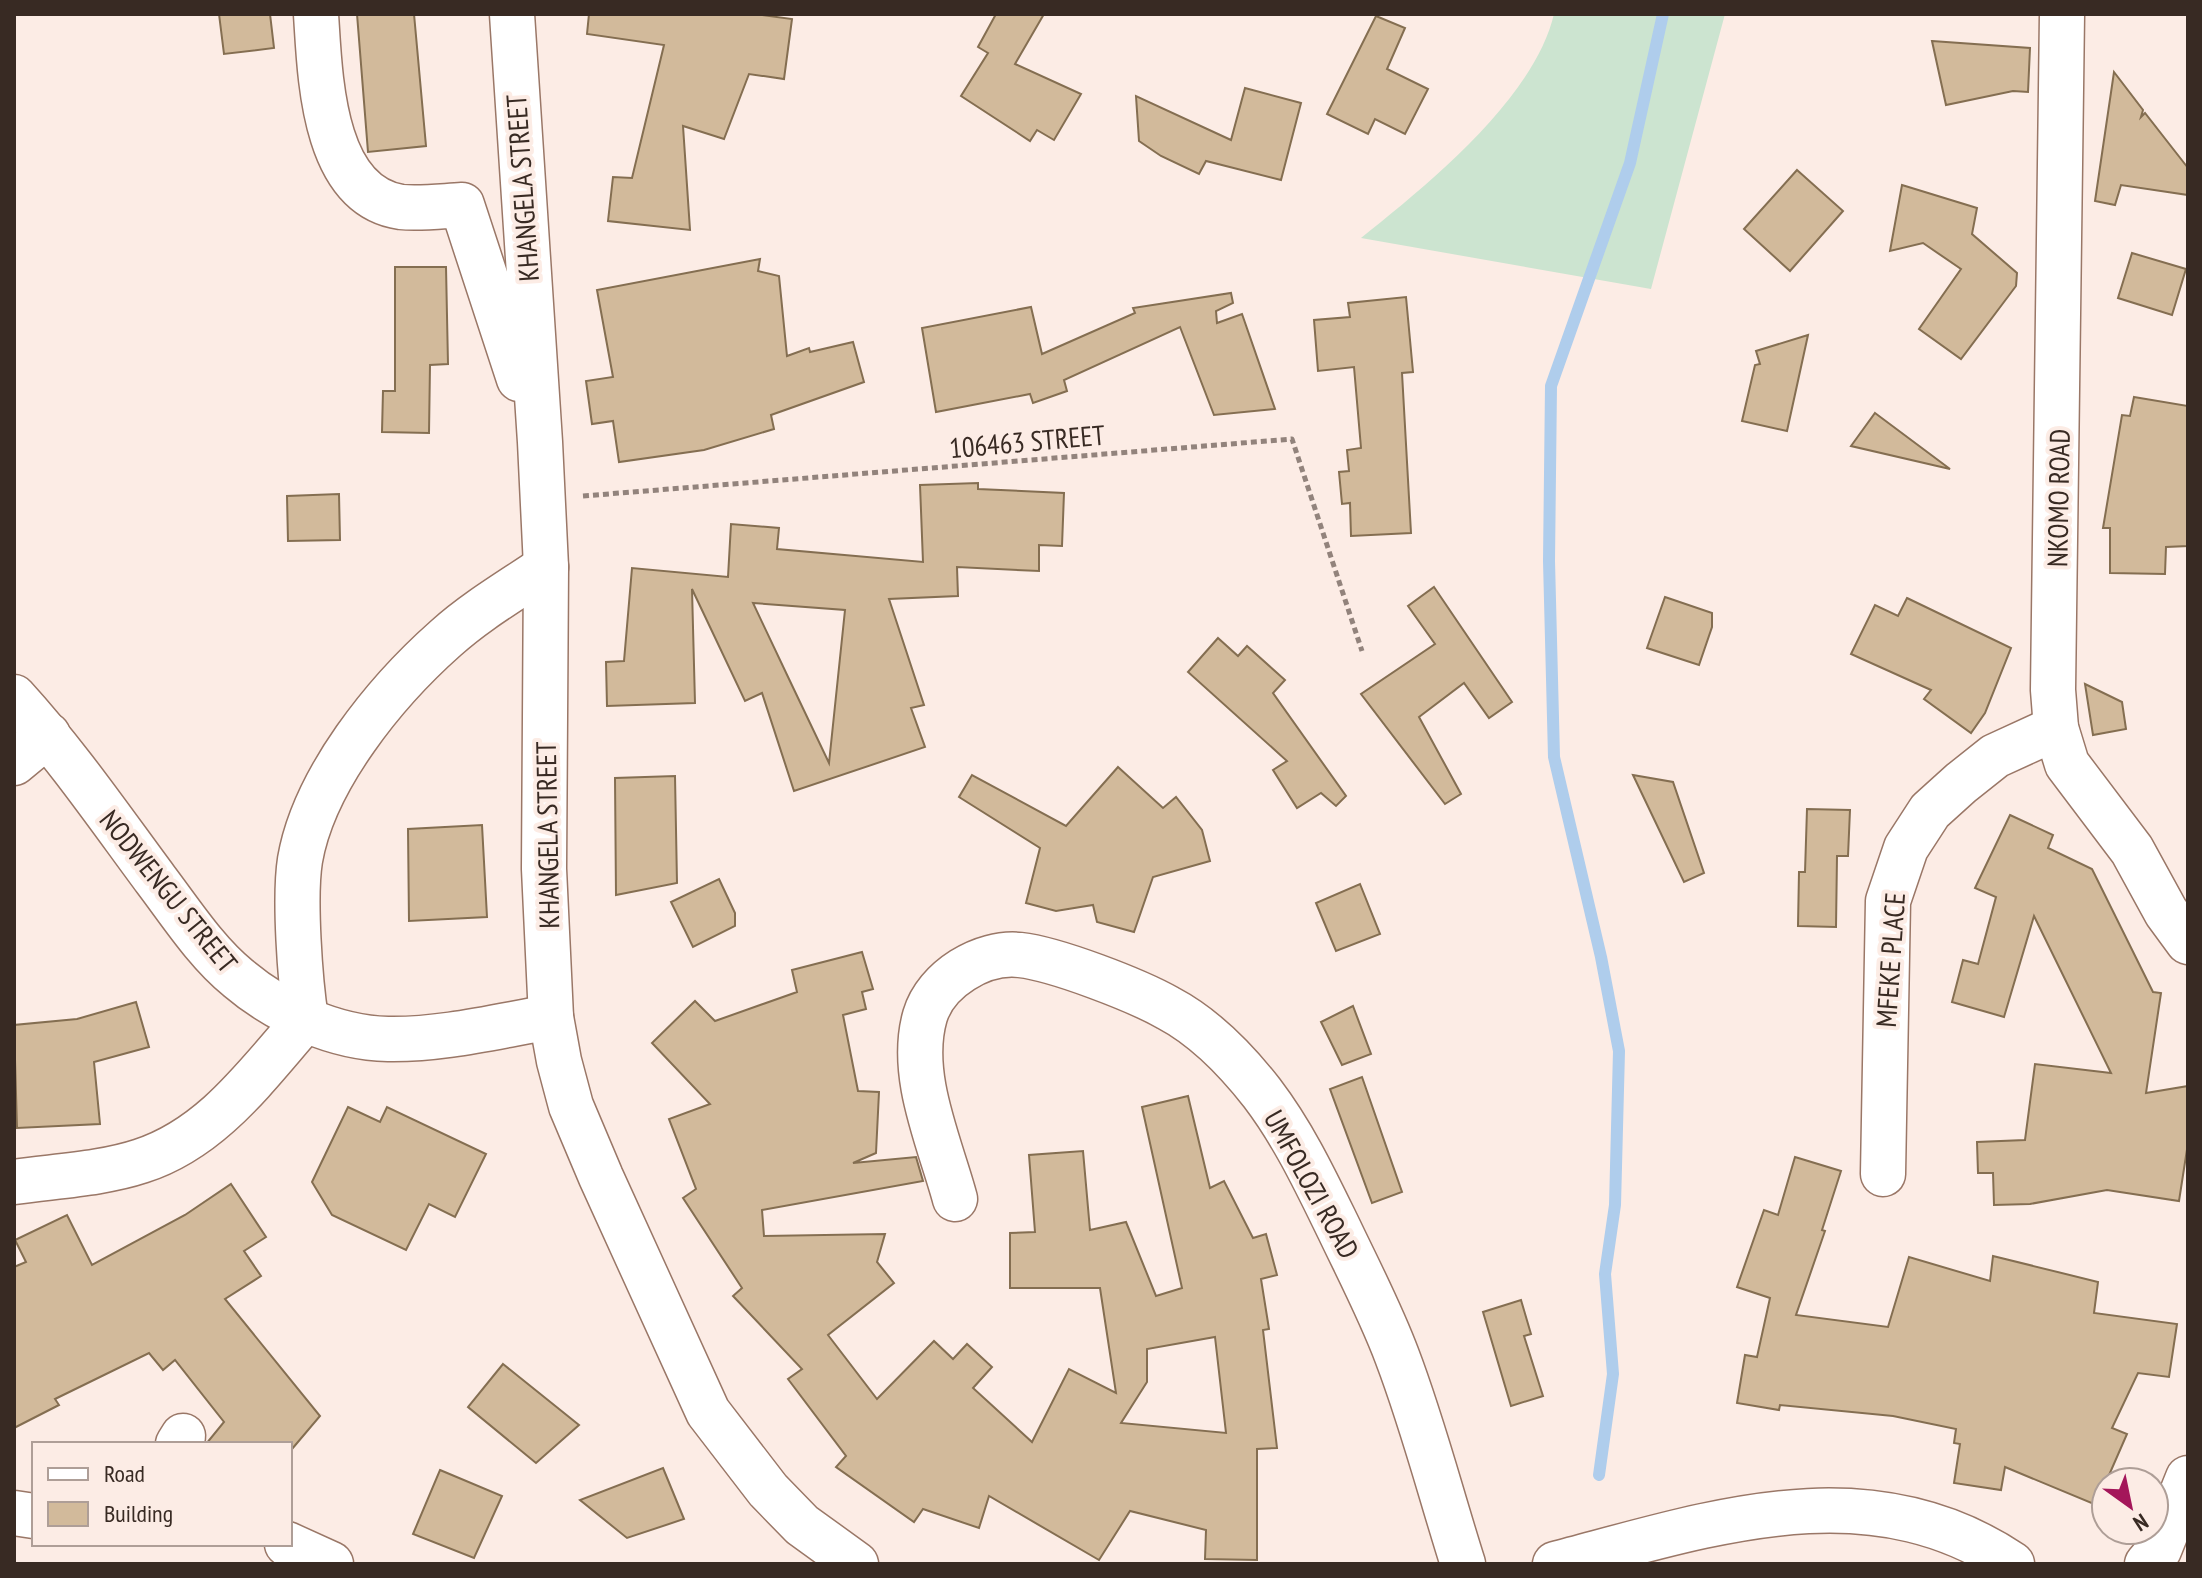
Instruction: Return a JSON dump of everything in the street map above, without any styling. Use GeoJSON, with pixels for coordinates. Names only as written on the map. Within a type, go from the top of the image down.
{"type":"FeatureCollection","features":[{"type":"Feature","properties":{"kind":"street"},"geometry":{"type":"LineString","coordinates":[[316,14],[323,90],[337,152],[354,178],[375,198],[401,207],[462,205],[540,442]]}},
{"type":"Feature","properties":{"kind":"street","name":"KHANGELA STREET"},"geometry":{"type":"LineString","coordinates":[[512,14],[546,567],[544,869],[551,1017],[571,1106],[708,1412],[802,1525],[856,1564]]}},
{"type":"Feature","properties":{"kind":"street","name":"NKOMO ROAD"},"geometry":{"type":"LineString","coordinates":[[2062,14],[2053,690],[2056,728],[2067,764],[2132,850],[2166,912],[2188,942]]}},
{"type":"Feature","properties":{"kind":"street"},"geometry":{"type":"LineString","coordinates":[[14,1182],[139,1162],[190,1139],[224,1110],[306,1019],[301,990],[300,863],[324,788],[404,680],[446,638],[546,567]]}},
{"type":"Feature","properties":{"kind":"street","name":"NODWENGU STREET"},"geometry":{"type":"LineString","coordinates":[[14,697],[48,735],[182,914],[236,976],[275,1005],[340,1032],[389,1039],[450,1034],[551,1017]]}},
{"type":"Feature","properties":{"kind":"street","name":"MFEKE PLACE"},"geometry":{"type":"LineString","coordinates":[[1883,1174],[1888,901],[1906,848],[1930,811],[1961,783],[1995,756],[2056,728]]}},
{"type":"Feature","properties":{"kind":"street"},"geometry":{"type":"LineString","coordinates":[[14,763],[48,735]]}},
{"type":"Feature","properties":{"kind":"street","name":"UMFOLOZI ROAD"},"geometry":{"type":"LineString","coordinates":[[955,1199],[926,1095],[921,1042],[926,1014],[936,996],[957,974],[999,955],[1022,955],[1110,982],[1170,1008],[1219,1045],[1260,1091],[1309,1166],[1397,1356],[1463,1564]]}},
{"type":"Feature","properties":{"kind":"street"},"geometry":{"type":"LineString","coordinates":[[2147,1564],[2159,1550],[2188,1478]]}},
{"type":"Feature","properties":{"kind":"street"},"geometry":{"type":"LineString","coordinates":[[1555,1564],[1753,1515],[1807,1510],[1871,1510],[1917,1519],[1961,1534],[2012,1564]]}},
{"type":"Feature","properties":{"kind":"street"},"geometry":{"type":"LineString","coordinates":[[291,1546],[331,1564]]}},
{"type":"Feature","properties":{"kind":"path","name":"106463 STREET"},"geometry":{"type":"LineString","coordinates":[[542,499],[1292,439],[1362,651]]}},
{"type":"Feature","properties":{"kind":"green space"},"geometry":{"type":"Polygon","coordinates":[[[1554,14],[1725,14],[1651,289],[1361,238],[1446,166],[1502,108],[1543,46],[1554,14]]]}},
{"type":"Feature","properties":{"kind":"building"},"geometry":{"type":"Polygon","coordinates":[[[219,14],[270,14],[274,48],[224,54],[219,14]]]}},
{"type":"Feature","properties":{"kind":"building"},"geometry":{"type":"Polygon","coordinates":[[[357,14],[414,14],[426,146],[368,152],[357,14]]]}},
{"type":"Feature","properties":{"kind":"building"},"geometry":{"type":"Polygon","coordinates":[[[589,14],[755,14],[792,19],[784,79],[749,74],[724,139],[683,126],[690,230],[608,221],[613,177],[632,178],[664,45],[587,34],[589,14]]]}},
{"type":"Feature","properties":{"kind":"building"},"geometry":{"type":"Polygon","coordinates":[[[996,14],[1044,14],[1015,64],[1081,94],[1054,140],[1037,130],[1030,141],[961,96],[988,53],[978,47],[996,14]]]}},
{"type":"Feature","properties":{"kind":"building"},"geometry":{"type":"Polygon","coordinates":[[[1376,16],[1405,28],[1387,69],[1428,89],[1405,134],[1375,119],[1368,134],[1327,114],[1376,16]]]}},
{"type":"Feature","properties":{"kind":"building"},"geometry":{"type":"Polygon","coordinates":[[[1932,41],[2030,48],[2028,92],[2013,91],[1946,105],[1932,41]]]}},
{"type":"Feature","properties":{"kind":"building"},"geometry":{"type":"Polygon","coordinates":[[[2114,72],[2143,110],[2141,117],[2145,113],[2188,168],[2188,195],[2121,185],[2115,205],[2095,201],[2114,72]]]}},
{"type":"Feature","properties":{"kind":"building"},"geometry":{"type":"Polygon","coordinates":[[[1245,88],[1301,103],[1281,180],[1206,161],[1199,174],[1161,156],[1139,141],[1136,96],[1231,140],[1245,88]]]}},
{"type":"Feature","properties":{"kind":"building"},"geometry":{"type":"Polygon","coordinates":[[[1797,170],[1843,211],[1790,271],[1744,229],[1797,170]]]}},
{"type":"Feature","properties":{"kind":"building"},"geometry":{"type":"Polygon","coordinates":[[[1902,185],[1977,208],[1972,234],[2017,273],[2016,286],[1961,359],[1919,329],[1961,269],[1923,243],[1890,251],[1902,185]]]}},
{"type":"Feature","properties":{"kind":"building"},"geometry":{"type":"Polygon","coordinates":[[[2132,253],[2186,269],[2172,315],[2118,298],[2132,253]]]}},
{"type":"Feature","properties":{"kind":"building"},"geometry":{"type":"Polygon","coordinates":[[[760,259],[758,271],[779,276],[787,356],[809,348],[810,352],[853,342],[864,382],[771,415],[774,429],[704,450],[619,462],[613,421],[592,424],[586,381],[613,377],[597,290],[760,259]]]}},
{"type":"Feature","properties":{"kind":"building"},"geometry":{"type":"Polygon","coordinates":[[[395,267],[446,267],[448,364],[430,365],[429,433],[382,432],[383,391],[395,391],[395,267]]]}},
{"type":"Feature","properties":{"kind":"building"},"geometry":{"type":"Polygon","coordinates":[[[1231,293],[1233,303],[1216,311],[1217,323],[1242,314],[1275,409],[1214,415],[1180,327],[1064,380],[1067,391],[1033,403],[1030,394],[936,412],[922,328],[1031,307],[1042,354],[1135,313],[1133,308],[1231,293]]]}},
{"type":"Feature","properties":{"kind":"building"},"geometry":{"type":"Polygon","coordinates":[[[1406,297],[1413,372],[1402,373],[1411,533],[1351,536],[1350,503],[1342,504],[1339,472],[1349,471],[1347,450],[1361,448],[1354,367],[1318,371],[1314,320],[1350,317],[1348,303],[1406,297]]]}},
{"type":"Feature","properties":{"kind":"building"},"geometry":{"type":"Polygon","coordinates":[[[1808,335],[1787,431],[1742,421],[1755,365],[1760,364],[1756,351],[1808,335]]]}},
{"type":"Feature","properties":{"kind":"building"},"geometry":{"type":"Polygon","coordinates":[[[2134,397],[2188,406],[2188,546],[2166,547],[2165,574],[2110,573],[2110,528],[2103,528],[2122,415],[2130,416],[2134,397]]]}},
{"type":"Feature","properties":{"kind":"building"},"geometry":{"type":"Polygon","coordinates":[[[1875,413],[1950,469],[1851,446],[1875,413]]]}},
{"type":"Feature","properties":{"kind":"building"},"geometry":{"type":"Polygon","coordinates":[[[978,483],[978,489],[1064,493],[1062,546],[1039,545],[1039,571],[957,567],[958,596],[889,599],[924,705],[911,708],[925,747],[794,791],[762,693],[745,701],[692,589],[695,703],[607,706],[606,662],[624,661],[632,568],[728,577],[731,524],[779,528],[777,549],[923,562],[920,485],[978,483]],[[753,603],[829,763],[845,610],[753,603]]]}},
{"type":"Feature","properties":{"kind":"building"},"geometry":{"type":"Polygon","coordinates":[[[339,494],[340,540],[288,541],[287,496],[339,494]]]}},
{"type":"Feature","properties":{"kind":"building"},"geometry":{"type":"Polygon","coordinates":[[[1434,587],[1512,702],[1489,718],[1464,683],[1419,717],[1461,794],[1445,804],[1361,694],[1435,644],[1408,606],[1434,587]]]}},
{"type":"Feature","properties":{"kind":"building"},"geometry":{"type":"Polygon","coordinates":[[[1665,597],[1712,613],[1712,627],[1699,665],[1647,648],[1665,597]]]}},
{"type":"Feature","properties":{"kind":"building"},"geometry":{"type":"Polygon","coordinates":[[[1907,598],[2011,648],[1985,713],[1971,733],[1924,699],[1931,690],[1851,654],[1875,605],[1898,616],[1907,598]]]}},
{"type":"Feature","properties":{"kind":"building"},"geometry":{"type":"Polygon","coordinates":[[[1218,638],[1238,656],[1247,646],[1285,680],[1273,693],[1346,796],[1336,806],[1321,793],[1297,808],[1273,770],[1287,761],[1188,672],[1218,638]]]}},
{"type":"Feature","properties":{"kind":"building"},"geometry":{"type":"Polygon","coordinates":[[[2085,684],[2122,702],[2126,729],[2093,735],[2085,684]]]}},
{"type":"Feature","properties":{"kind":"building"},"geometry":{"type":"Polygon","coordinates":[[[1118,767],[1163,808],[1176,797],[1202,830],[1210,861],[1153,877],[1134,932],[1097,922],[1093,905],[1056,911],[1026,903],[1040,848],[959,797],[972,775],[1066,826],[1118,767]]]}},
{"type":"Feature","properties":{"kind":"building"},"geometry":{"type":"Polygon","coordinates":[[[1633,775],[1673,782],[1704,873],[1684,882],[1633,775]]]}},
{"type":"Feature","properties":{"kind":"building"},"geometry":{"type":"Polygon","coordinates":[[[675,776],[677,883],[616,895],[615,778],[675,776]]]}},
{"type":"Feature","properties":{"kind":"building"},"geometry":{"type":"Polygon","coordinates":[[[1807,809],[1850,810],[1848,856],[1837,856],[1836,927],[1798,926],[1799,872],[1805,872],[1807,809]]]}},
{"type":"Feature","properties":{"kind":"building"},"geometry":{"type":"Polygon","coordinates":[[[2010,815],[2053,835],[2048,848],[2092,869],[2153,992],[2161,993],[2146,1093],[2188,1086],[2188,1143],[2179,1201],[2107,1190],[2030,1204],[1994,1205],[1993,1173],[1978,1173],[1977,1142],[2025,1140],[2035,1064],[2111,1073],[2034,916],[2004,1017],[1952,1002],[1963,960],[1978,964],[1996,897],[1975,888],[2010,815]]]}},
{"type":"Feature","properties":{"kind":"building"},"geometry":{"type":"Polygon","coordinates":[[[482,825],[487,917],[409,921],[408,829],[482,825]]]}},
{"type":"Feature","properties":{"kind":"building"},"geometry":{"type":"Polygon","coordinates":[[[719,879],[735,913],[735,926],[693,947],[671,902],[719,879]]]}},
{"type":"Feature","properties":{"kind":"building"},"geometry":{"type":"Polygon","coordinates":[[[1360,884],[1380,934],[1336,951],[1316,903],[1360,884]]]}},
{"type":"Feature","properties":{"kind":"building"},"geometry":{"type":"Polygon","coordinates":[[[862,952],[873,989],[862,992],[866,1009],[843,1015],[858,1091],[879,1092],[876,1153],[853,1163],[916,1157],[923,1181],[762,1210],[764,1236],[885,1234],[877,1262],[894,1283],[828,1335],[877,1399],[934,1341],[953,1359],[967,1344],[992,1367],[973,1388],[1032,1442],[1069,1369],[1116,1393],[1100,1288],[1010,1288],[1010,1233],[1035,1232],[1029,1155],[1083,1151],[1090,1230],[1126,1222],[1156,1296],[1182,1288],[1142,1107],[1188,1096],[1210,1188],[1224,1181],[1253,1238],[1266,1234],[1277,1275],[1261,1279],[1269,1329],[1263,1330],[1277,1448],[1257,1449],[1257,1560],[1205,1559],[1206,1530],[1130,1511],[1099,1560],[989,1496],[979,1528],[923,1509],[914,1522],[836,1467],[846,1456],[788,1379],[802,1369],[733,1296],[742,1288],[683,1198],[696,1189],[669,1119],[710,1104],[652,1043],[695,1001],[715,1021],[797,992],[792,970],[862,952]],[[1215,1337],[1147,1349],[1147,1382],[1121,1423],[1226,1433],[1215,1337]]]}},
{"type":"Feature","properties":{"kind":"building"},"geometry":{"type":"Polygon","coordinates":[[[136,1002],[149,1047],[94,1062],[100,1124],[17,1128],[14,1025],[77,1019],[136,1002]]]}},
{"type":"Feature","properties":{"kind":"building"},"geometry":{"type":"Polygon","coordinates":[[[1353,1006],[1371,1054],[1342,1065],[1321,1022],[1353,1006]]]}},
{"type":"Feature","properties":{"kind":"building"},"geometry":{"type":"Polygon","coordinates":[[[1362,1077],[1402,1192],[1372,1203],[1330,1089],[1362,1077]]]}},
{"type":"Feature","properties":{"kind":"building"},"geometry":{"type":"Polygon","coordinates":[[[348,1107],[380,1122],[387,1107],[486,1154],[455,1217],[429,1204],[406,1250],[332,1215],[312,1182],[348,1107]]]}},
{"type":"Feature","properties":{"kind":"building"},"geometry":{"type":"Polygon","coordinates":[[[1795,1157],[1841,1171],[1822,1230],[1825,1231],[1796,1315],[1888,1327],[1909,1257],[1990,1281],[1993,1256],[2098,1282],[2094,1313],[2177,1324],[2169,1377],[2138,1373],[2112,1428],[2127,1434],[2113,1466],[2090,1466],[2090,1502],[2005,1467],[2001,1490],[1954,1483],[1960,1444],[1954,1443],[1956,1429],[1893,1416],[1780,1405],[1779,1410],[1737,1403],[1745,1355],[1757,1357],[1770,1298],[1737,1287],[1764,1210],[1778,1215],[1795,1157]]]}},
{"type":"Feature","properties":{"kind":"building"},"geometry":{"type":"Polygon","coordinates":[[[231,1184],[266,1237],[244,1251],[261,1276],[225,1299],[320,1416],[292,1449],[292,1442],[208,1442],[224,1422],[175,1360],[163,1370],[149,1353],[55,1399],[59,1405],[14,1428],[14,1267],[26,1262],[15,1240],[67,1215],[92,1265],[185,1215],[231,1184]]]}},
{"type":"Feature","properties":{"kind":"building"},"geometry":{"type":"Polygon","coordinates":[[[1521,1300],[1531,1334],[1524,1336],[1543,1396],[1511,1406],[1483,1312],[1521,1300]]]}},
{"type":"Feature","properties":{"kind":"building"},"geometry":{"type":"Polygon","coordinates":[[[503,1364],[579,1425],[536,1463],[468,1407],[503,1364]]]}},
{"type":"Feature","properties":{"kind":"building"},"geometry":{"type":"Polygon","coordinates":[[[663,1468],[684,1519],[627,1538],[580,1500],[663,1468]]]}},
{"type":"Feature","properties":{"kind":"building"},"geometry":{"type":"Polygon","coordinates":[[[440,1470],[502,1496],[474,1558],[413,1534],[440,1470]]]}},
{"type":"Feature","properties":{"kind":"waterway"},"geometry":{"type":"LineString","coordinates":[[1599,1475],[1613,1374],[1605,1274],[1615,1205],[1619,1051],[1601,957],[1554,757],[1549,561],[1551,386],[1630,163],[1663,14]]}}]}
